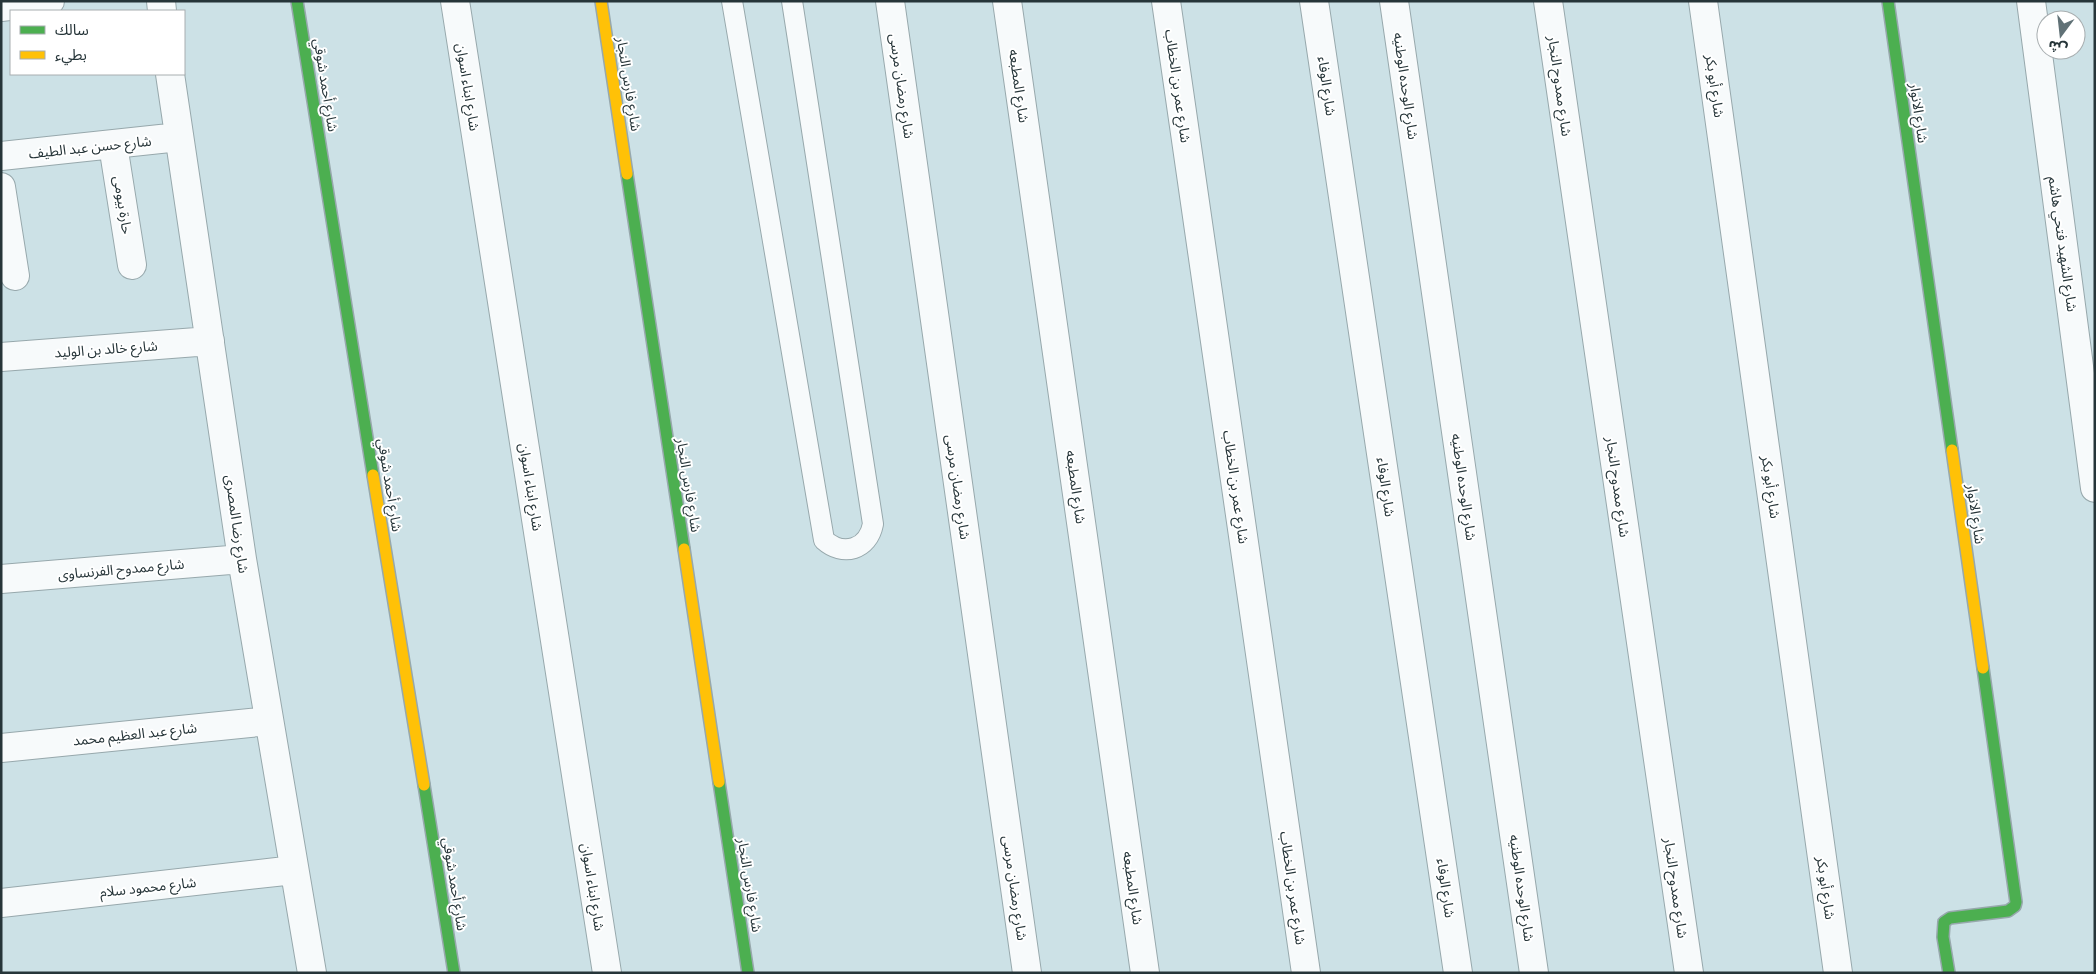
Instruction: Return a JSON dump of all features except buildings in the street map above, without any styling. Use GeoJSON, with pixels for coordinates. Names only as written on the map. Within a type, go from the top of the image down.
{"type":"FeatureCollection","features":[{"type":"Feature","properties":{"kind":"street"},"geometry":{"type":"LineString","coordinates":[[1,7],[50,1]]}},
{"type":"Feature","properties":{"kind":"street","name":"شارع أحمد شوقي"},"geometry":{"type":"LineString","coordinates":[[297,1],[454,973]]}},
{"type":"Feature","properties":{"kind":"street","name":"شارع ابناء اسوان"},"geometry":{"type":"LineString","coordinates":[[455,1],[606,973]]}},
{"type":"Feature","properties":{"kind":"street","name":"شارع فارس النجار"},"geometry":{"type":"LineString","coordinates":[[601,1],[748,973]]}},
{"type":"Feature","properties":{"kind":"street","name":"شارع رمضان مرسى"},"geometry":{"type":"LineString","coordinates":[[890,1],[1027,973]]}},
{"type":"Feature","properties":{"kind":"street","name":"شارع المطبعه"},"geometry":{"type":"LineString","coordinates":[[1008,1],[1145,973]]}},
{"type":"Feature","properties":{"kind":"street","name":"شارع عمر بن الخطاب"},"geometry":{"type":"LineString","coordinates":[[1166,1],[1306,973]]}},
{"type":"Feature","properties":{"kind":"street","name":"شارع الوفاء"},"geometry":{"type":"LineString","coordinates":[[1314,1],[1458,973]]}},
{"type":"Feature","properties":{"kind":"street","name":"شارع الوحده الوطنيه"},"geometry":{"type":"LineString","coordinates":[[1394,1],[1534,973]]}},
{"type":"Feature","properties":{"kind":"street","name":"شارع ممدوح النجار"},"geometry":{"type":"LineString","coordinates":[[1548,1],[1689,973]]}},
{"type":"Feature","properties":{"kind":"street","name":"شارع أبو بكر"},"geometry":{"type":"LineString","coordinates":[[1703,1],[1838,973]]}},
{"type":"Feature","properties":{"kind":"street","name":"شارع الانوار"},"geometry":{"type":"LineString","coordinates":[[1888,1],[2016,902],[2015,906],[2008,911],[1950,918],[1944,922],[1943,937],[1949,973]]}},
{"type":"Feature","properties":{"kind":"street","name":"شارع الشهيد فتحي هاشم"},"geometry":{"type":"LineString","coordinates":[[2030,1],[2095,488]]}},
{"type":"Feature","properties":{"kind":"street","name":"شارع رضا المصرى"},"geometry":{"type":"LineString","coordinates":[[170,75],[242,559],[312,973]]}},
{"type":"Feature","properties":{"kind":"street","name":"شارع حسن عبد الطيف"},"geometry":{"type":"LineString","coordinates":[[1,156],[179,137]]}},
{"type":"Feature","properties":{"kind":"street","name":"حارة بيومى"},"geometry":{"type":"LineString","coordinates":[[113,144],[132,265]]}},
{"type":"Feature","properties":{"kind":"street"},"geometry":{"type":"LineString","coordinates":[[1,188],[15,276]]}},
{"type":"Feature","properties":{"kind":"street","name":"شارع خالد بن الوليد"},"geometry":{"type":"LineString","coordinates":[[1,357],[210,341]]}},
{"type":"Feature","properties":{"kind":"street","name":"شارع ممدوح الفرنساوى"},"geometry":{"type":"LineString","coordinates":[[1,579],[242,559]]}},
{"type":"Feature","properties":{"kind":"street","name":"شارع عبد العظيم محمد"},"geometry":{"type":"LineString","coordinates":[[1,748],[269,721]]}},
{"type":"Feature","properties":{"kind":"street","name":"شارع محمود سلام"},"geometry":{"type":"LineString","coordinates":[[1,903],[294,870]]}},
{"type":"Feature","properties":{"kind":"lane"},"geometry":{"type":"LineString","coordinates":[[732,1],[824,540],[832,547],[841,550],[853,550],[867,540],[873,524],[792,1]]}},
{"type":"Feature","properties":{"kind":"traffic: fast"},"geometry":{"type":"LineString","coordinates":[[297,1],[373,475]]}},
{"type":"Feature","properties":{"kind":"traffic: fast"},"geometry":{"type":"LineString","coordinates":[[1888,1],[1952,450]]}},
{"type":"Feature","properties":{"kind":"traffic: fast"},"geometry":{"type":"LineString","coordinates":[[627,174],[684,549]]}},
{"type":"Feature","properties":{"kind":"traffic: fast"},"geometry":{"type":"LineString","coordinates":[[1949,973],[1943,937],[1944,922],[1950,918],[2008,911],[2015,906],[2016,902],[1983,668]]}},
{"type":"Feature","properties":{"kind":"traffic: fast"},"geometry":{"type":"LineString","coordinates":[[719,782],[748,973]]}},
{"type":"Feature","properties":{"kind":"traffic: fast"},"geometry":{"type":"LineString","coordinates":[[424,785],[454,973]]}},
{"type":"Feature","properties":{"kind":"traffic: slow"},"geometry":{"type":"LineString","coordinates":[[601,1],[627,174]]}},
{"type":"Feature","properties":{"kind":"traffic: slow"},"geometry":{"type":"LineString","coordinates":[[1952,450],[1983,668]]}},
{"type":"Feature","properties":{"kind":"traffic: slow"},"geometry":{"type":"LineString","coordinates":[[373,475],[424,785]]}},
{"type":"Feature","properties":{"kind":"traffic: slow"},"geometry":{"type":"LineString","coordinates":[[684,549],[719,782]]}}]}
